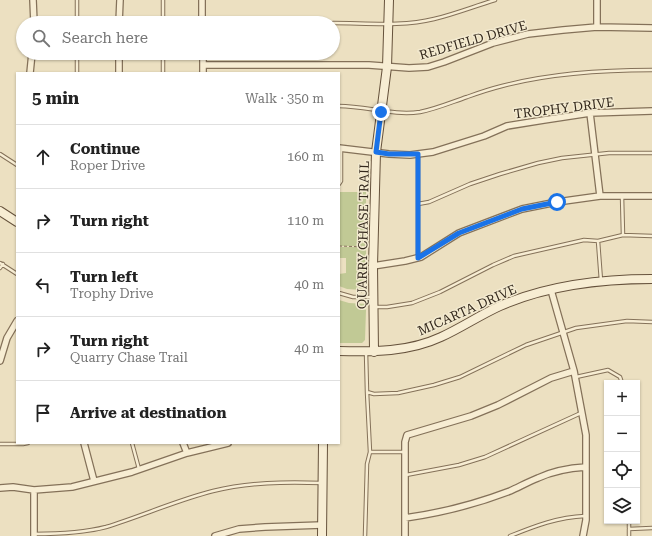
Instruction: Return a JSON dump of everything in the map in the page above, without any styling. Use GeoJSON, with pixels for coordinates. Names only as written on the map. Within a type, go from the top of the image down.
{"type":"FeatureCollection","features":[{"type":"Feature","properties":{"kind":"street"},"geometry":{"type":"LineString","coordinates":[[32,0],[33,16]]}},
{"type":"Feature","properties":{"kind":"street"},"geometry":{"type":"LineString","coordinates":[[119,16],[120,0]]}},
{"type":"Feature","properties":{"kind":"street"},"geometry":{"type":"LineString","coordinates":[[202,0],[203,16]]}},
{"type":"Feature","properties":{"kind":"street","name":"QUARRY CHASE TRAIL"},"geometry":{"type":"LineString","coordinates":[[370,352],[373,307],[376,152],[387,67],[389,0]]}},
{"type":"Feature","properties":{"kind":"street"},"geometry":{"type":"LineString","coordinates":[[597,0],[597,27]]}},
{"type":"Feature","properties":{"kind":"street","name":"REDFIELD DRIVE"},"geometry":{"type":"LineString","coordinates":[[203,64],[357,65],[409,68],[428,66],[444,62],[493,44],[528,34],[597,27],[652,28]]}},
{"type":"Feature","properties":{"kind":"street"},"geometry":{"type":"LineString","coordinates":[[30,72],[31,60]]}},
{"type":"Feature","properties":{"kind":"street"},"geometry":{"type":"LineString","coordinates":[[119,60],[119,72]]}},
{"type":"Feature","properties":{"kind":"street"},"geometry":{"type":"LineString","coordinates":[[203,60],[203,72]]}},
{"type":"Feature","properties":{"kind":"street","name":"TROPHY DRIVE"},"geometry":{"type":"LineString","coordinates":[[340,148],[389,154],[418,154],[432,152],[484,136],[507,126],[590,113],[652,111]]}},
{"type":"Feature","properties":{"kind":"street"},"geometry":{"type":"LineString","coordinates":[[590,113],[600,196]]}},
{"type":"Feature","properties":{"kind":"street"},"geometry":{"type":"LineString","coordinates":[[373,266],[418,258],[459,233],[522,209],[600,196],[652,196]]}},
{"type":"Feature","properties":{"kind":"street"},"geometry":{"type":"LineString","coordinates":[[0,211],[16,221]]}},
{"type":"Feature","properties":{"kind":"street","name":"MICARTA DRIVE"},"geometry":{"type":"LineString","coordinates":[[340,352],[370,352],[417,346],[439,338],[500,306],[556,288],[620,279],[652,279]]}},
{"type":"Feature","properties":{"kind":"street"},"geometry":{"type":"LineString","coordinates":[[551,290],[575,374],[586,435],[586,516],[583,536]]}},
{"type":"Feature","properties":{"kind":"street"},"geometry":{"type":"LineString","coordinates":[[0,361],[7,338],[16,322]]}},
{"type":"Feature","properties":{"kind":"street"},"geometry":{"type":"LineString","coordinates":[[405,536],[405,452],[407,435],[471,416],[498,405],[551,378],[575,374]]}},
{"type":"Feature","properties":{"kind":"street"},"geometry":{"type":"LineString","coordinates":[[84,444],[94,481]]}},
{"type":"Feature","properties":{"kind":"street"},"geometry":{"type":"LineString","coordinates":[[183,444],[186,453]]}},
{"type":"Feature","properties":{"kind":"street"},"geometry":{"type":"LineString","coordinates":[[0,488],[34,490],[72,487],[139,469],[186,453],[224,444]]}},
{"type":"Feature","properties":{"kind":"street"},"geometry":{"type":"LineString","coordinates":[[322,536],[323,444]]}},
{"type":"Feature","properties":{"kind":"street"},"geometry":{"type":"LineString","coordinates":[[405,518],[454,509],[512,490],[553,472],[570,468],[586,467]]}},
{"type":"Feature","properties":{"kind":"street"},"geometry":{"type":"LineString","coordinates":[[34,490],[34,535]]}},
{"type":"Feature","properties":{"kind":"street"},"geometry":{"type":"LineString","coordinates":[[215,536],[239,529],[265,526],[322,525]]}},
{"type":"Feature","properties":{"kind":"lane"},"geometry":{"type":"LineString","coordinates":[[77,0],[77,16]]}},
{"type":"Feature","properties":{"kind":"lane"},"geometry":{"type":"LineString","coordinates":[[163,0],[163,16]]}},
{"type":"Feature","properties":{"kind":"lane"},"geometry":{"type":"LineString","coordinates":[[340,23],[419,22],[434,19],[495,0]]}},
{"type":"Feature","properties":{"kind":"lane"},"geometry":{"type":"LineString","coordinates":[[76,72],[77,60]]}},
{"type":"Feature","properties":{"kind":"lane"},"geometry":{"type":"LineString","coordinates":[[163,60],[163,72]]}},
{"type":"Feature","properties":{"kind":"lane"},"geometry":{"type":"LineString","coordinates":[[340,106],[366,108],[381,112],[406,113],[432,109],[502,86],[540,78],[602,70],[652,70]]}},
{"type":"Feature","properties":{"kind":"lane"},"geometry":{"type":"LineString","coordinates":[[340,148],[340,182]]}},
{"type":"Feature","properties":{"kind":"lane"},"geometry":{"type":"LineString","coordinates":[[418,204],[429,202],[470,184],[520,168],[562,158],[609,153],[652,153]]}},
{"type":"Feature","properties":{"kind":"lane"},"geometry":{"type":"LineString","coordinates":[[0,154],[16,164]]}},
{"type":"Feature","properties":{"kind":"lane"},"geometry":{"type":"LineString","coordinates":[[418,154],[418,258]]}},
{"type":"Feature","properties":{"kind":"lane"},"geometry":{"type":"LineString","coordinates":[[622,196],[623,234]]}},
{"type":"Feature","properties":{"kind":"lane"},"geometry":{"type":"LineString","coordinates":[[373,307],[387,307],[412,303],[440,292],[514,256],[584,240],[598,241],[623,234],[652,236]]}},
{"type":"Feature","properties":{"kind":"lane"},"geometry":{"type":"LineString","coordinates":[[598,241],[601,281]]}},
{"type":"Feature","properties":{"kind":"lane"},"geometry":{"type":"LineString","coordinates":[[0,268],[1,263],[16,273]]}},
{"type":"Feature","properties":{"kind":"lane"},"geometry":{"type":"LineString","coordinates":[[340,293],[353,298],[373,297]]}},
{"type":"Feature","properties":{"kind":"lane"},"geometry":{"type":"LineString","coordinates":[[367,392],[398,393],[434,386],[460,377],[526,345],[576,328],[627,321],[652,322]]}},
{"type":"Feature","properties":{"kind":"lane"},"geometry":{"type":"LineString","coordinates":[[365,536],[367,464],[370,452],[367,392],[370,352]]}},
{"type":"Feature","properties":{"kind":"lane"},"geometry":{"type":"LineString","coordinates":[[575,374],[608,370],[620,376],[621,380]]}},
{"type":"Feature","properties":{"kind":"lane"},"geometry":{"type":"LineString","coordinates":[[405,475],[423,473],[485,457],[582,412]]}},
{"type":"Feature","properties":{"kind":"lane"},"geometry":{"type":"LineString","coordinates":[[0,444],[16,444]]}},
{"type":"Feature","properties":{"kind":"lane"},"geometry":{"type":"LineString","coordinates":[[132,444],[139,469]]}},
{"type":"Feature","properties":{"kind":"lane"},"geometry":{"type":"LineString","coordinates":[[370,452],[405,452]]}},
{"type":"Feature","properties":{"kind":"lane"},"geometry":{"type":"LineString","coordinates":[[34,535],[60,534],[106,527],[179,501],[238,485],[280,482],[322,483]]}},
{"type":"Feature","properties":{"kind":"lane"},"geometry":{"type":"LineString","coordinates":[[510,536],[548,522],[569,517],[586,516]]}},
{"type":"Feature","properties":{"kind":"lane"},"geometry":{"type":"LineString","coordinates":[[629,524],[629,536]]}},
{"type":"Feature","properties":{"kind":"lane"},"geometry":{"type":"LineString","coordinates":[[629,529],[652,528]]}},
{"type":"Feature","properties":{"kind":"path"},"geometry":{"type":"LineString","coordinates":[[340,246],[367,247]]}},
{"type":"Feature","properties":{"kind":"path"},"geometry":{"type":"LineString","coordinates":[[358,292],[364,291],[367,286]]}},
{"type":"Feature","properties":{"kind":"green space"},"geometry":{"type":"Polygon","coordinates":[[[340,192],[366,192],[366,246],[340,246],[340,192]]]}},
{"type":"Feature","properties":{"kind":"green space"},"geometry":{"type":"Polygon","coordinates":[[[340,247],[366,247],[366,286],[362,290],[347,289],[340,286],[340,274],[346,273],[346,258],[340,258],[340,247]]]}},
{"type":"Feature","properties":{"kind":"green space"},"geometry":{"type":"Polygon","coordinates":[[[340,300],[349,303],[366,304],[363,307],[366,310],[365,340],[362,343],[340,343],[340,300]]]}},
{"type":"Feature","properties":{"kind":"route"},"geometry":{"type":"LineString","coordinates":[[381,112],[376,152],[389,154],[418,154],[418,258],[459,233],[522,209],[557,202]]}}]}
